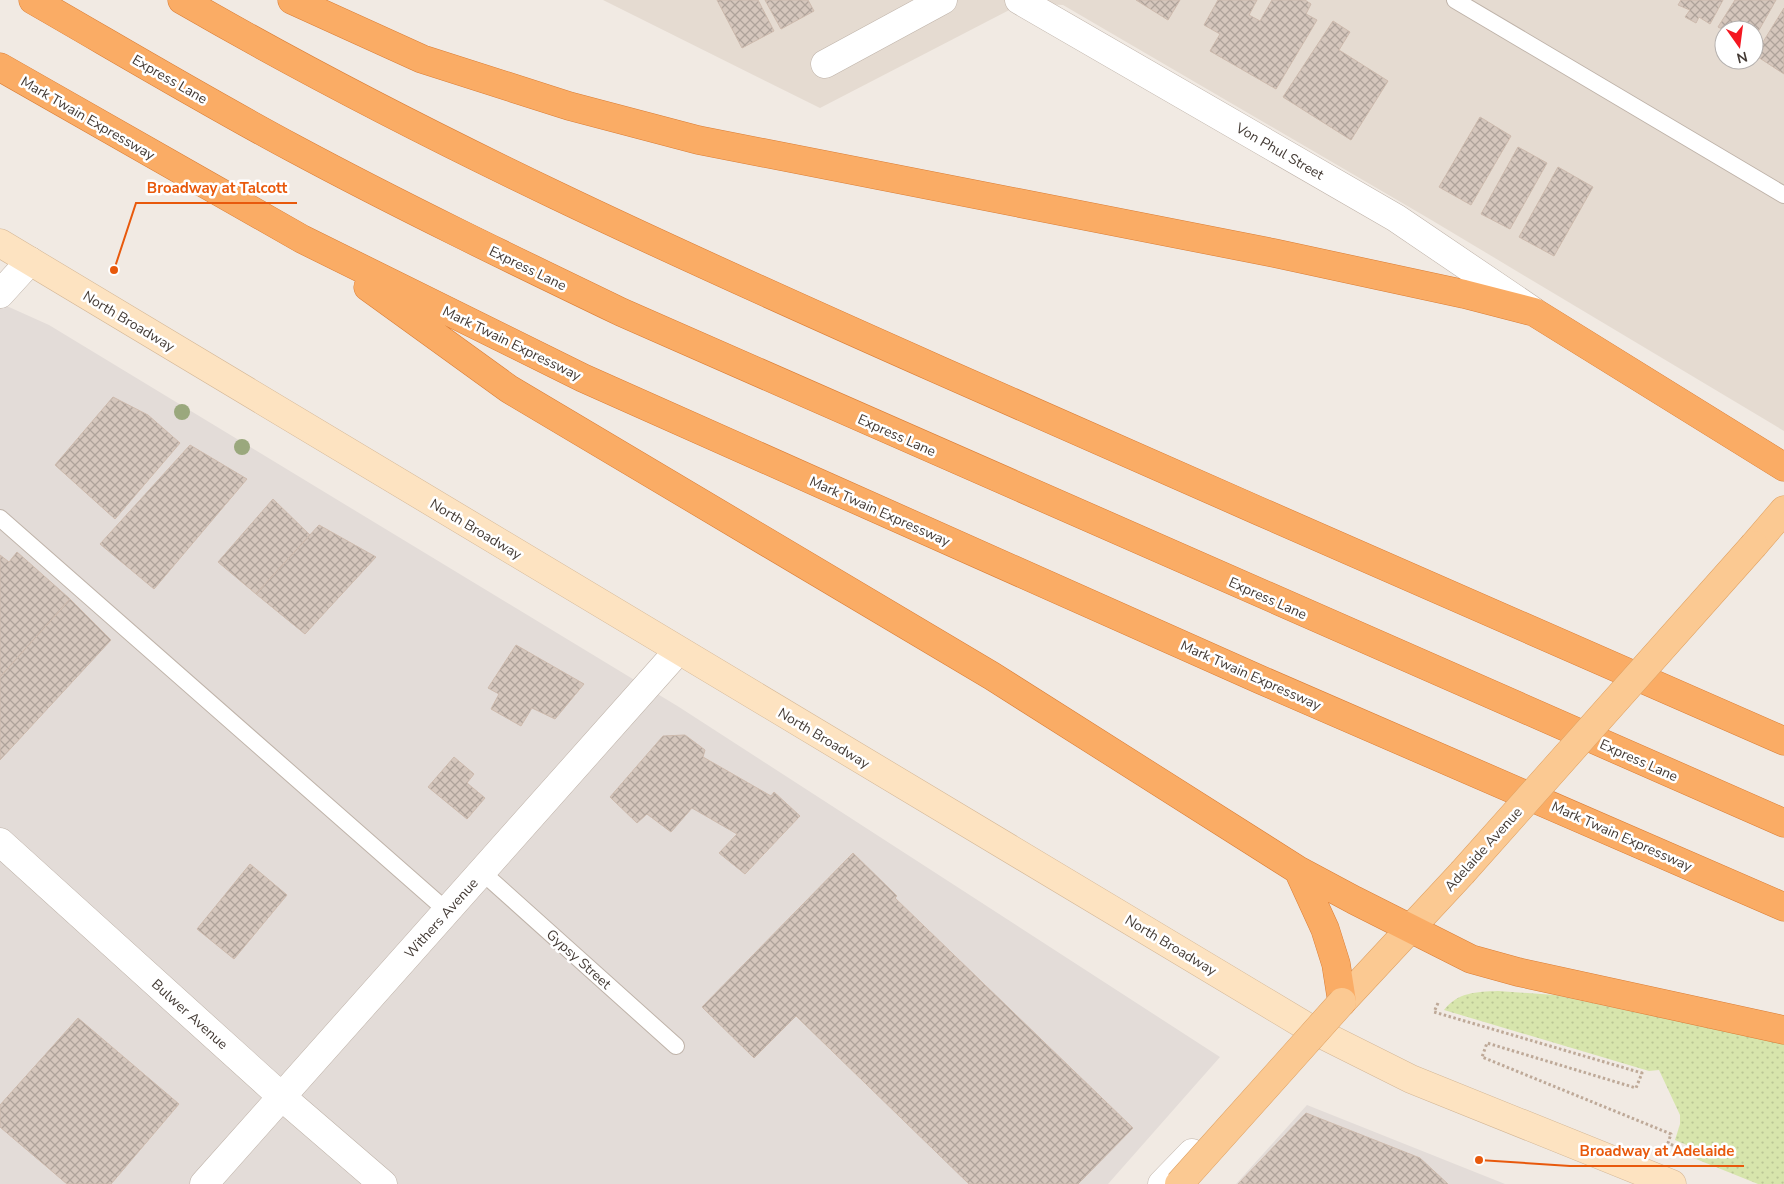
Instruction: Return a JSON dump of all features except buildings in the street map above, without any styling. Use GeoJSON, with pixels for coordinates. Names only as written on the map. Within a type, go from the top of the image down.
{"type":"FeatureCollection","features":[{"type":"Feature","properties":{"kind":"highway","name":"Express Lane"},"geometry":{"type":"LineString","coordinates":[[33,0],[186,89],[293,148],[454,232],[622,312],[1784,824]]}},
{"type":"Feature","properties":{"kind":"highway"},"geometry":{"type":"LineString","coordinates":[[182,0],[367,103],[600,218],[1144,461],[1784,741]]}},
{"type":"Feature","properties":{"kind":"highway"},"geometry":{"type":"LineString","coordinates":[[292,0],[422,59],[569,106],[698,140],[1274,253],[1464,294],[1534,312],[1784,467]]}},
{"type":"Feature","properties":{"kind":"highway","name":"Mark Twain Expressway"},"geometry":{"type":"LineString","coordinates":[[0,67],[302,239],[592,382],[1261,680],[1784,907]]}},
{"type":"Feature","properties":{"kind":"highway"},"geometry":{"type":"LineString","coordinates":[[302,239],[509,389],[992,676],[1298,870],[1470,959],[1784,1030]]}},
{"type":"Feature","properties":{"kind":"highway"},"geometry":{"type":"LineString","coordinates":[[1298,870],[1325,929],[1336,964],[1342,1002]]}},
{"type":"Feature","properties":{"kind":"main road","name":"North Broadway"},"geometry":{"type":"LineString","coordinates":[[0,243],[1309,1028],[1411,1078],[1672,1184]]}},
{"type":"Feature","properties":{"kind":"main road","name":"Adelaide Avenue"},"geometry":{"type":"LineString","coordinates":[[1179,1184],[1342,1002],[1462,873],[1784,510]]}},
{"type":"Feature","properties":{"kind":"street"},"geometry":{"type":"LineString","coordinates":[[825,64],[943,0]]}},
{"type":"Feature","properties":{"kind":"street","name":"Von Phul Street"},"geometry":{"type":"LineString","coordinates":[[1019,0],[1396,218],[1534,312]]}},
{"type":"Feature","properties":{"kind":"street"},"geometry":{"type":"LineString","coordinates":[[0,294],[30,261]]}},
{"type":"Feature","properties":{"kind":"street","name":"Withers Avenue"},"geometry":{"type":"LineString","coordinates":[[204,1184],[678,651]]}},
{"type":"Feature","properties":{"kind":"street","name":"Bulwer Avenue"},"geometry":{"type":"LineString","coordinates":[[0,842],[282,1097],[383,1184]]}},
{"type":"Feature","properties":{"kind":"street"},"geometry":{"type":"LineString","coordinates":[[1162,1184],[1309,1028]]}},
{"type":"Feature","properties":{"kind":"lane"},"geometry":{"type":"LineString","coordinates":[[1455,0],[1784,195]]}},
{"type":"Feature","properties":{"kind":"lane"},"geometry":{"type":"LineString","coordinates":[[0,518],[447,911]]}},
{"type":"Feature","properties":{"kind":"lane","name":"Gypsy Street"},"geometry":{"type":"LineString","coordinates":[[482,872],[676,1046]]}},
{"type":"Feature","properties":{"kind":"path"},"geometry":{"type":"LineString","coordinates":[[1438,1003],[1434,1012],[1642,1073],[1636,1088],[1488,1043],[1482,1057],[1670,1134],[1668,1143],[1681,1148]]}},
{"type":"Feature","properties":{"kind":"shaded area"},"geometry":{"type":"Polygon","coordinates":[[[603,0],[1784,0],[1784,431],[1428,218],[1063,5],[1023,3],[820,108],[603,0]]]}},
{"type":"Feature","properties":{"kind":"shaded area"},"geometry":{"type":"Polygon","coordinates":[[[0,303],[49,325],[679,707],[1220,1057],[1108,1184],[0,1184],[0,303]]]}},
{"type":"Feature","properties":{"kind":"shaded area"},"geometry":{"type":"Polygon","coordinates":[[[1307,1105],[1505,1184],[1236,1184],[1307,1105]]]}},
{"type":"Feature","properties":{"kind":"green space"},"geometry":{"type":"Polygon","coordinates":[[[1498,991],[1555,995],[1784,1044],[1784,1184],[1758,1184],[1686,1155],[1689,1146],[1675,1140],[1680,1124],[1680,1115],[1659,1070],[1649,1071],[1444,1010],[1461,996],[1498,991]]]}},
{"type":"Feature","properties":{"kind":"place","name":"Broadway at Talcott"},"geometry":{"type":"Point","coordinates":[114,270]}},
{"type":"Feature","properties":{"kind":"place","name":"Broadway at Adelaide"},"geometry":{"type":"Point","coordinates":[1479,1160]}}]}
